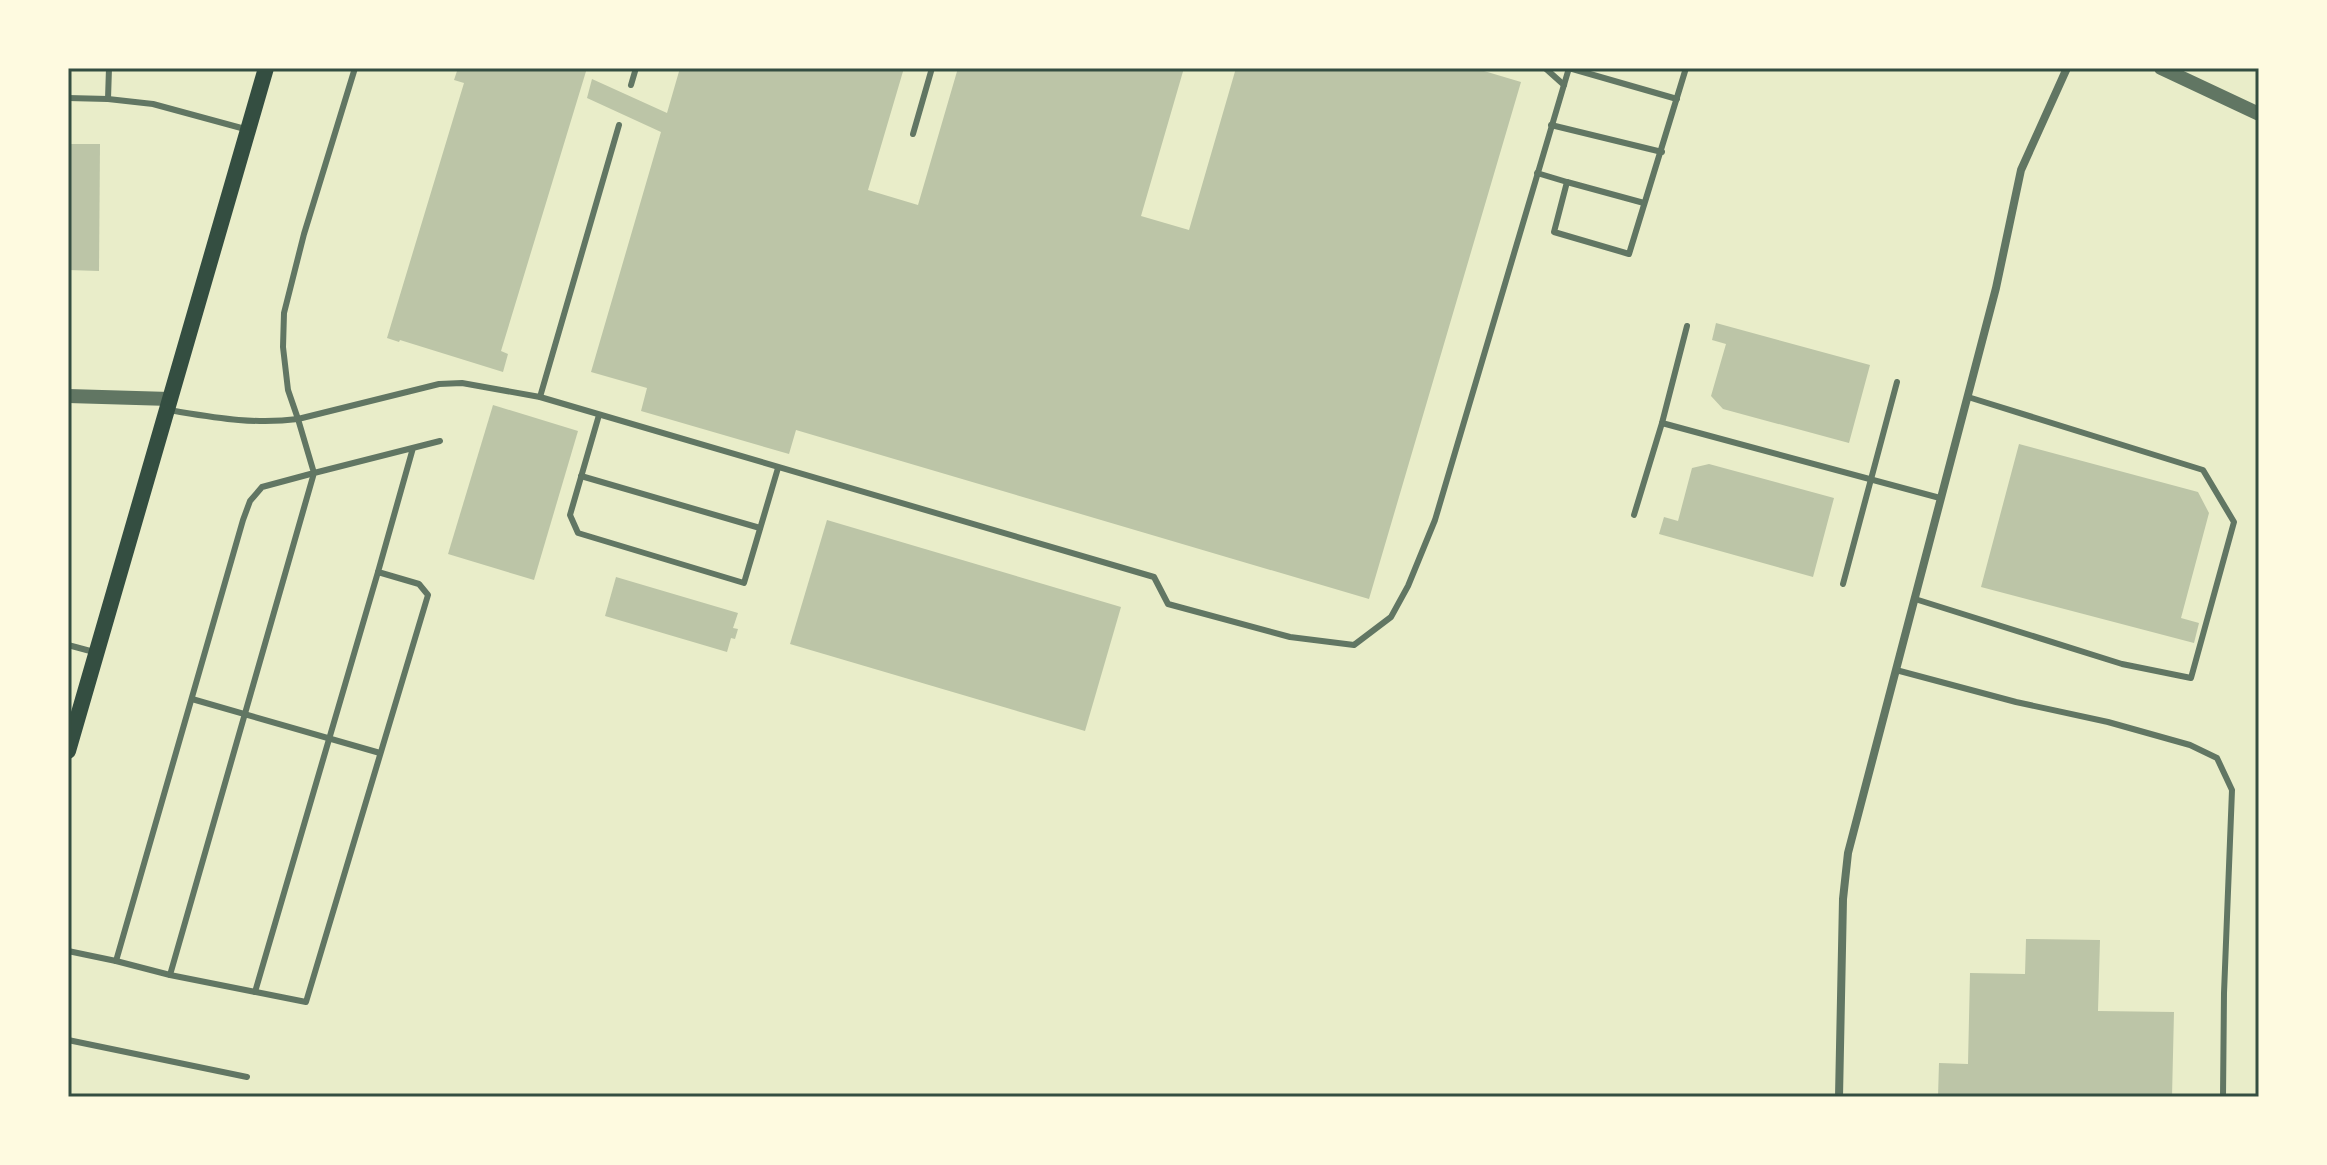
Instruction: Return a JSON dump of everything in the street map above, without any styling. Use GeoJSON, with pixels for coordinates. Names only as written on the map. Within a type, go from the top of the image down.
{"type":"FeatureCollection","features":[{"type":"Feature","properties":{"kind":"main road"},"geometry":{"type":"LineString","coordinates":[[68,751],[266,68]]}},
{"type":"Feature","properties":{"kind":"street"},"geometry":{"type":"LineString","coordinates":[[1839,1097],[1843,899],[1848,853],[1996,288],[2021,170],[2067,68]]}},
{"type":"Feature","properties":{"kind":"street"},"geometry":{"type":"LineString","coordinates":[[2161,68],[2259,114]]}},
{"type":"Feature","properties":{"kind":"street"},"geometry":{"type":"LineString","coordinates":[[68,396],[168,404]]}},
{"type":"Feature","properties":{"kind":"lane"},"geometry":{"type":"LineString","coordinates":[[108,99],[109,68]]}},
{"type":"Feature","properties":{"kind":"lane"},"geometry":{"type":"LineString","coordinates":[[170,975],[314,473],[288,390],[283,347],[284,313],[304,234],[355,68]]}},
{"type":"Feature","properties":{"kind":"lane"},"geometry":{"type":"LineString","coordinates":[[631,85],[636,68]]}},
{"type":"Feature","properties":{"kind":"lane"},"geometry":{"type":"LineString","coordinates":[[913,134],[932,68]]}},
{"type":"Feature","properties":{"kind":"lane"},"geometry":{"type":"LineString","coordinates":[[1545,68],[1564,85]]}},
{"type":"Feature","properties":{"kind":"lane"},"geometry":{"type":"LineString","coordinates":[[168,404],[240,422],[277,422],[439,384],[462,383],[540,397],[1154,577],[1168,604],[1290,637],[1354,645],[1391,617],[1408,586],[1435,520],[1569,68],[1677,99]]}},
{"type":"Feature","properties":{"kind":"lane"},"geometry":{"type":"LineString","coordinates":[[1567,182],[1554,232],[1629,254],[1686,68]]}},
{"type":"Feature","properties":{"kind":"lane"},"geometry":{"type":"LineString","coordinates":[[68,98],[153,104],[248,129]]}},
{"type":"Feature","properties":{"kind":"lane"},"geometry":{"type":"LineString","coordinates":[[540,397],[619,125]]}},
{"type":"Feature","properties":{"kind":"lane"},"geometry":{"type":"LineString","coordinates":[[1551,125],[1662,152]]}},
{"type":"Feature","properties":{"kind":"lane"},"geometry":{"type":"LineString","coordinates":[[1537,173],[1644,203]]}},
{"type":"Feature","properties":{"kind":"lane"},"geometry":{"type":"LineString","coordinates":[[1634,515],[1687,326]]}},
{"type":"Feature","properties":{"kind":"lane"},"geometry":{"type":"LineString","coordinates":[[1843,584],[1897,382]]}},
{"type":"Feature","properties":{"kind":"lane"},"geometry":{"type":"LineString","coordinates":[[1915,599],[2122,664],[2191,678],[2234,522],[2203,470],[1968,397]]}},
{"type":"Feature","properties":{"kind":"lane"},"geometry":{"type":"LineString","coordinates":[[599,415],[570,515],[578,533],[744,583],[778,468]]}},
{"type":"Feature","properties":{"kind":"lane"},"geometry":{"type":"LineString","coordinates":[[1662,423],[1940,498]]}},
{"type":"Feature","properties":{"kind":"lane"},"geometry":{"type":"LineString","coordinates":[[116,961],[250,501],[262,487],[440,441]]}},
{"type":"Feature","properties":{"kind":"lane"},"geometry":{"type":"LineString","coordinates":[[255,992],[413,448]]}},
{"type":"Feature","properties":{"kind":"lane"},"geometry":{"type":"LineString","coordinates":[[581,476],[760,528]]}},
{"type":"Feature","properties":{"kind":"lane"},"geometry":{"type":"LineString","coordinates":[[68,951],[306,1002],[428,595],[419,584],[378,572]]}},
{"type":"Feature","properties":{"kind":"lane"},"geometry":{"type":"LineString","coordinates":[[68,645],[98,653]]}},
{"type":"Feature","properties":{"kind":"lane"},"geometry":{"type":"LineString","coordinates":[[1896,670],[2016,702],[2108,722],[2190,745],[2217,758],[2232,790],[2223,1097]]}},
{"type":"Feature","properties":{"kind":"lane"},"geometry":{"type":"LineString","coordinates":[[192,699],[380,753]]}},
{"type":"Feature","properties":{"kind":"lane"},"geometry":{"type":"LineString","coordinates":[[68,1040],[247,1077]]}},
{"type":"Feature","properties":{"kind":"building"},"geometry":{"type":"Polygon","coordinates":[[[458,68],[587,68],[501,351],[508,354],[503,372],[387,338],[464,83],[454,80],[458,68]]]}},
{"type":"Feature","properties":{"kind":"building"},"geometry":{"type":"Polygon","coordinates":[[[680,68],[904,68],[868,190],[918,205],[958,68],[1184,68],[1141,216],[1189,230],[1236,68],[1474,68],[1521,82],[1369,599],[796,430],[789,454],[641,411],[647,388],[591,372],[661,132],[587,98],[592,79],[667,113],[680,68]]]}},
{"type":"Feature","properties":{"kind":"building"},"geometry":{"type":"Polygon","coordinates":[[[68,144],[100,144],[99,271],[68,270],[68,144]]]}},
{"type":"Feature","properties":{"kind":"building"},"geometry":{"type":"Polygon","coordinates":[[[1716,323],[1870,365],[1849,443],[1723,409],[1711,396],[1726,344],[1712,340],[1716,323]]]}},
{"type":"Feature","properties":{"kind":"building"},"geometry":{"type":"Polygon","coordinates":[[[493,405],[578,431],[534,580],[448,554],[493,405]]]}},
{"type":"Feature","properties":{"kind":"building"},"geometry":{"type":"Polygon","coordinates":[[[2019,444],[2198,492],[2209,513],[2181,618],[2199,623],[2194,643],[1981,587],[2019,444]]]}},
{"type":"Feature","properties":{"kind":"building"},"geometry":{"type":"Polygon","coordinates":[[[1709,464],[1834,498],[1813,577],[1659,534],[1664,517],[1678,521],[1692,468],[1709,464]]]}},
{"type":"Feature","properties":{"kind":"building"},"geometry":{"type":"Polygon","coordinates":[[[827,520],[1121,607],[1085,731],[790,644],[827,520]]]}},
{"type":"Feature","properties":{"kind":"building"},"geometry":{"type":"Polygon","coordinates":[[[616,577],[738,613],[733,628],[738,629],[735,639],[731,638],[727,652],[605,616],[616,577]]]}},
{"type":"Feature","properties":{"kind":"building"},"geometry":{"type":"Polygon","coordinates":[[[2026,939],[2100,940],[2098,1011],[2174,1012],[2172,1097],[1938,1097],[1939,1063],[1968,1064],[1970,973],[2025,974],[2026,939]]]}}]}
